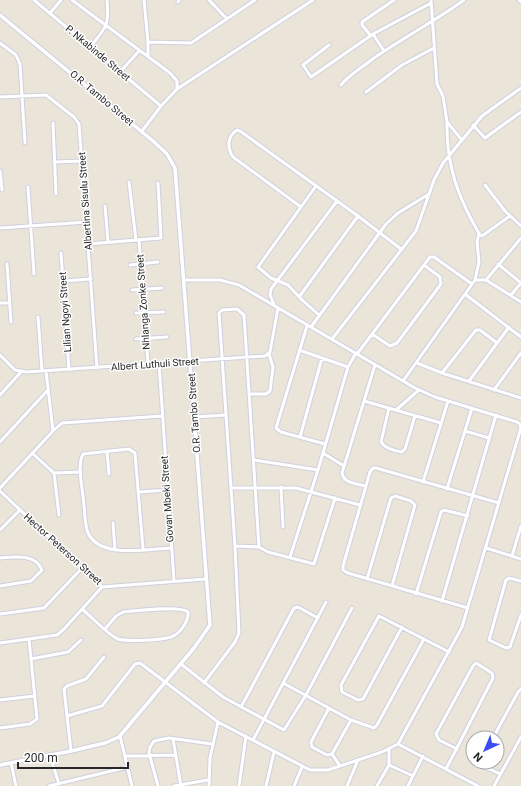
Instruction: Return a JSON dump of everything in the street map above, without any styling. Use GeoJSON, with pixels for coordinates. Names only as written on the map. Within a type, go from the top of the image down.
{"type":"FeatureCollection","features":[{"type":"Feature","properties":{"kind":"street","name":"P. Nkabinde Street"},"geometry":{"type":"LineString","coordinates":[[34,0],[161,106]]}},
{"type":"Feature","properties":{"kind":"street"},"geometry":{"type":"LineString","coordinates":[[50,13],[61,0]]}},
{"type":"Feature","properties":{"kind":"street"},"geometry":{"type":"LineString","coordinates":[[72,0],[173,75],[178,89]]}},
{"type":"Feature","properties":{"kind":"street"},"geometry":{"type":"LineString","coordinates":[[90,46],[107,26],[107,0]]}},
{"type":"Feature","properties":{"kind":"street"},"geometry":{"type":"LineString","coordinates":[[144,0],[148,56]]}},
{"type":"Feature","properties":{"kind":"street"},"geometry":{"type":"LineString","coordinates":[[209,0],[228,19]]}},
{"type":"Feature","properties":{"kind":"street"},"geometry":{"type":"LineString","coordinates":[[148,42],[189,43],[228,19],[250,1],[255,0]]}},
{"type":"Feature","properties":{"kind":"street"},"geometry":{"type":"LineString","coordinates":[[142,131],[161,106],[178,89],[313,0]]}},
{"type":"Feature","properties":{"kind":"street"},"geometry":{"type":"LineString","coordinates":[[384,51],[362,25],[362,22],[394,0]]}},
{"type":"Feature","properties":{"kind":"street"},"geometry":{"type":"LineString","coordinates":[[341,85],[350,76],[384,51],[403,38],[432,22],[464,0]]}},
{"type":"Feature","properties":{"kind":"street"},"geometry":{"type":"LineString","coordinates":[[328,45],[303,65],[311,77],[372,35],[432,1],[432,22],[437,84],[443,96],[448,157],[460,197],[479,234],[477,242],[479,262],[475,280],[403,381]]}},
{"type":"Feature","properties":{"kind":"street","name":"O.R. Tambo Street"},"geometry":{"type":"LineString","coordinates":[[0,15],[163,149],[175,168],[206,579],[208,629],[181,664],[120,736],[105,743],[72,751],[0,765]]}},
{"type":"Feature","properties":{"kind":"street"},"geometry":{"type":"LineString","coordinates":[[0,43],[12,52],[19,61],[26,143]]}},
{"type":"Feature","properties":{"kind":"street"},"geometry":{"type":"LineString","coordinates":[[366,92],[402,65],[434,48]]}},
{"type":"Feature","properties":{"kind":"street"},"geometry":{"type":"LineString","coordinates":[[120,72],[139,51]]}},
{"type":"Feature","properties":{"kind":"street"},"geometry":{"type":"LineString","coordinates":[[332,339],[418,228],[429,193],[439,170],[448,157],[473,125],[486,112],[521,88]]}},
{"type":"Feature","properties":{"kind":"street","name":"Albertina Sisulu Street"},"geometry":{"type":"LineString","coordinates":[[0,97],[46,95],[77,121],[80,127],[97,368]]}},
{"type":"Feature","properties":{"kind":"street"},"geometry":{"type":"LineString","coordinates":[[473,125],[485,138],[521,112]]}},
{"type":"Feature","properties":{"kind":"street"},"geometry":{"type":"LineString","coordinates":[[446,122],[462,140]]}},
{"type":"Feature","properties":{"kind":"street"},"geometry":{"type":"LineString","coordinates":[[53,123],[56,194]]}},
{"type":"Feature","properties":{"kind":"street"},"geometry":{"type":"LineString","coordinates":[[301,207],[233,157],[229,150],[230,136],[236,130],[240,131],[358,216],[401,249]]}},
{"type":"Feature","properties":{"kind":"street"},"geometry":{"type":"LineString","coordinates":[[54,162],[83,161]]}},
{"type":"Feature","properties":{"kind":"street"},"geometry":{"type":"LineString","coordinates":[[0,171],[2,190]]}},
{"type":"Feature","properties":{"kind":"street"},"geometry":{"type":"LineString","coordinates":[[130,182],[137,240]]}},
{"type":"Feature","properties":{"kind":"street","name":"Nhlanga Zonke Street"},"geometry":{"type":"LineString","coordinates":[[88,244],[161,238],[158,183]]}},
{"type":"Feature","properties":{"kind":"street"},"geometry":{"type":"LineString","coordinates":[[316,186],[258,266],[262,272],[288,285],[319,315]]}},
{"type":"Feature","properties":{"kind":"street"},"geometry":{"type":"LineString","coordinates":[[485,186],[510,216],[521,226]]}},
{"type":"Feature","properties":{"kind":"street"},"geometry":{"type":"LineString","coordinates":[[28,187],[34,274]]}},
{"type":"Feature","properties":{"kind":"street"},"geometry":{"type":"LineString","coordinates":[[325,444],[279,432],[276,428],[299,350],[309,326],[319,315],[379,232],[398,213],[429,193]]}},
{"type":"Feature","properties":{"kind":"street"},"geometry":{"type":"LineString","coordinates":[[249,394],[266,394],[270,391],[273,367],[269,354],[276,307],[270,293],[337,201]]}},
{"type":"Feature","properties":{"kind":"street"},"geometry":{"type":"LineString","coordinates":[[105,206],[108,242]]}},
{"type":"Feature","properties":{"kind":"street"},"geometry":{"type":"LineString","coordinates":[[299,297],[358,216]]}},
{"type":"Feature","properties":{"kind":"street"},"geometry":{"type":"LineString","coordinates":[[479,234],[482,236],[510,216]]}},
{"type":"Feature","properties":{"kind":"street"},"geometry":{"type":"LineString","coordinates":[[0,228],[87,222]]}},
{"type":"Feature","properties":{"kind":"street"},"geometry":{"type":"LineString","coordinates":[[486,280],[521,238]]}},
{"type":"Feature","properties":{"kind":"street","name":"Nhlanga Zonke Street"},"geometry":{"type":"LineString","coordinates":[[137,240],[144,289],[148,364]]}},
{"type":"Feature","properties":{"kind":"street","name":"Lilian Ngoyi Street"},"geometry":{"type":"LineString","coordinates":[[61,253],[68,370]]}},
{"type":"Feature","properties":{"kind":"street"},"geometry":{"type":"LineString","coordinates":[[290,557],[318,470],[348,368],[356,354],[430,256],[433,256],[472,284]]}},
{"type":"Feature","properties":{"kind":"street"},"geometry":{"type":"LineString","coordinates":[[130,265],[158,262]]}},
{"type":"Feature","properties":{"kind":"street"},"geometry":{"type":"LineString","coordinates":[[7,264],[11,322]]}},
{"type":"Feature","properties":{"kind":"street"},"geometry":{"type":"LineString","coordinates":[[498,264],[521,283],[511,295]]}},
{"type":"Feature","properties":{"kind":"street"},"geometry":{"type":"LineString","coordinates":[[372,334],[389,346],[393,346],[397,343],[441,284],[440,277],[424,265]]}},
{"type":"Feature","properties":{"kind":"street"},"geometry":{"type":"LineString","coordinates":[[63,281],[91,279]]}},
{"type":"Feature","properties":{"kind":"street"},"geometry":{"type":"LineString","coordinates":[[67,716],[102,706],[138,662],[166,681],[218,722],[302,767],[319,771],[340,766],[398,744],[462,627],[521,427],[517,422],[448,401],[419,390],[233,282],[220,280],[184,280]]}},
{"type":"Feature","properties":{"kind":"street"},"geometry":{"type":"LineString","coordinates":[[475,280],[486,280],[521,302]]}},
{"type":"Feature","properties":{"kind":"street"},"geometry":{"type":"LineString","coordinates":[[132,290],[162,288]]}},
{"type":"Feature","properties":{"kind":"street"},"geometry":{"type":"LineString","coordinates":[[465,294],[521,336]]}},
{"type":"Feature","properties":{"kind":"street"},"geometry":{"type":"LineString","coordinates":[[0,303],[9,303]]}},
{"type":"Feature","properties":{"kind":"street"},"geometry":{"type":"LineString","coordinates":[[204,683],[235,642],[239,633],[220,312],[237,309],[244,315],[259,547]]}},
{"type":"Feature","properties":{"kind":"street"},"geometry":{"type":"LineString","coordinates":[[136,313],[164,312]]}},
{"type":"Feature","properties":{"kind":"street"},"geometry":{"type":"LineString","coordinates":[[38,317],[52,431]]}},
{"type":"Feature","properties":{"kind":"street"},"geometry":{"type":"LineString","coordinates":[[469,381],[509,327]]}},
{"type":"Feature","properties":{"kind":"street"},"geometry":{"type":"LineString","coordinates":[[442,373],[476,329],[480,330],[497,343]]}},
{"type":"Feature","properties":{"kind":"street"},"geometry":{"type":"LineString","coordinates":[[136,339],[167,337]]}},
{"type":"Feature","properties":{"kind":"street"},"geometry":{"type":"LineString","coordinates":[[299,350],[348,368]]}},
{"type":"Feature","properties":{"kind":"street"},"geometry":{"type":"LineString","coordinates":[[494,390],[519,358],[521,353]]}},
{"type":"Feature","properties":{"kind":"street","name":"Albert Luthuli Street"},"geometry":{"type":"LineString","coordinates":[[21,372],[246,358],[265,356],[269,354]]}},
{"type":"Feature","properties":{"kind":"street"},"geometry":{"type":"LineString","coordinates":[[0,355],[15,370],[21,372],[0,395]]}},
{"type":"Feature","properties":{"kind":"street"},"geometry":{"type":"LineString","coordinates":[[300,437],[322,358]]}},
{"type":"Feature","properties":{"kind":"street","name":"Govan Mbeki Street"},"geometry":{"type":"LineString","coordinates":[[160,363],[162,416],[174,581]]}},
{"type":"Feature","properties":{"kind":"street"},"geometry":{"type":"LineString","coordinates":[[417,363],[442,373],[521,398]]}},
{"type":"Feature","properties":{"kind":"street"},"geometry":{"type":"LineString","coordinates":[[366,486],[345,480],[342,475],[375,365]]}},
{"type":"Feature","properties":{"kind":"street"},"geometry":{"type":"LineString","coordinates":[[396,410],[419,390]]}},
{"type":"Feature","properties":{"kind":"street"},"geometry":{"type":"LineString","coordinates":[[0,442],[48,391]]}},
{"type":"Feature","properties":{"kind":"street"},"geometry":{"type":"LineString","coordinates":[[364,401],[441,423]]}},
{"type":"Feature","properties":{"kind":"street"},"geometry":{"type":"LineString","coordinates":[[423,482],[448,401]]}},
{"type":"Feature","properties":{"kind":"street"},"geometry":{"type":"LineString","coordinates":[[389,408],[381,442],[384,447],[402,452],[405,449],[415,416]]}},
{"type":"Feature","properties":{"kind":"street"},"geometry":{"type":"LineString","coordinates":[[447,489],[472,408]]}},
{"type":"Feature","properties":{"kind":"street"},"geometry":{"type":"LineString","coordinates":[[194,417],[226,414]]}},
{"type":"Feature","properties":{"kind":"street"},"geometry":{"type":"LineString","coordinates":[[442,601],[468,516],[496,415]]}},
{"type":"Feature","properties":{"kind":"street"},"geometry":{"type":"LineString","coordinates":[[0,490],[52,431],[67,422],[162,416]]}},
{"type":"Feature","properties":{"kind":"street"},"geometry":{"type":"LineString","coordinates":[[465,431],[489,438]]}},
{"type":"Feature","properties":{"kind":"street"},"geometry":{"type":"LineString","coordinates":[[143,549],[139,492],[134,452],[129,449],[83,454],[81,457],[81,472],[89,534],[100,546],[115,550],[143,549],[171,548]]}},
{"type":"Feature","properties":{"kind":"street"},"geometry":{"type":"LineString","coordinates":[[107,451],[109,474]]}},
{"type":"Feature","properties":{"kind":"street"},"geometry":{"type":"LineString","coordinates":[[32,453],[54,473],[59,515]]}},
{"type":"Feature","properties":{"kind":"street"},"geometry":{"type":"LineString","coordinates":[[323,453],[344,466]]}},
{"type":"Feature","properties":{"kind":"street"},"geometry":{"type":"LineString","coordinates":[[254,460],[318,470]]}},
{"type":"Feature","properties":{"kind":"street"},"geometry":{"type":"LineString","coordinates":[[468,608],[348,573],[343,568],[370,472],[374,468],[499,503]]}},
{"type":"Feature","properties":{"kind":"street"},"geometry":{"type":"LineString","coordinates":[[54,473],[81,472]]}},
{"type":"Feature","properties":{"kind":"street"},"geometry":{"type":"LineString","coordinates":[[281,487],[283,527]]}},
{"type":"Feature","properties":{"kind":"street"},"geometry":{"type":"LineString","coordinates":[[231,488],[296,488],[360,506]]}},
{"type":"Feature","properties":{"kind":"street","name":"Hector Peterson Street"},"geometry":{"type":"LineString","coordinates":[[0,490],[102,587],[206,579]]}},
{"type":"Feature","properties":{"kind":"street"},"geometry":{"type":"LineString","coordinates":[[139,492],[167,490]]}},
{"type":"Feature","properties":{"kind":"street"},"geometry":{"type":"LineString","coordinates":[[367,579],[391,498],[395,496],[413,502],[415,508],[392,586]]}},
{"type":"Feature","properties":{"kind":"street"},"geometry":{"type":"LineString","coordinates":[[235,546],[259,547],[268,552],[312,564],[315,563],[335,498]]}},
{"type":"Feature","properties":{"kind":"street"},"geometry":{"type":"LineString","coordinates":[[0,530],[20,510]]}},
{"type":"Feature","properties":{"kind":"street"},"geometry":{"type":"LineString","coordinates":[[416,594],[440,512],[444,510],[468,516]]}},
{"type":"Feature","properties":{"kind":"street"},"geometry":{"type":"LineString","coordinates":[[114,523],[115,550]]}},
{"type":"Feature","properties":{"kind":"street"},"geometry":{"type":"LineString","coordinates":[[512,556],[520,536],[521,526]]}},
{"type":"Feature","properties":{"kind":"street"},"geometry":{"type":"LineString","coordinates":[[486,548],[521,559]]}},
{"type":"Feature","properties":{"kind":"street"},"geometry":{"type":"LineString","coordinates":[[0,558],[29,558],[36,562],[42,570],[31,581],[0,586]]}},
{"type":"Feature","properties":{"kind":"street"},"geometry":{"type":"LineString","coordinates":[[0,614],[44,608],[82,568]]}},
{"type":"Feature","properties":{"kind":"street"},"geometry":{"type":"LineString","coordinates":[[521,581],[509,578],[506,580],[489,640],[506,648],[510,646],[521,615]]}},
{"type":"Feature","properties":{"kind":"street"},"geometry":{"type":"LineString","coordinates":[[0,643],[57,635],[102,587]]}},
{"type":"Feature","properties":{"kind":"street"},"geometry":{"type":"LineString","coordinates":[[253,740],[326,602]]}},
{"type":"Feature","properties":{"kind":"street"},"geometry":{"type":"LineString","coordinates":[[241,707],[293,608],[298,607],[318,618]]}},
{"type":"Feature","properties":{"kind":"street"},"geometry":{"type":"LineString","coordinates":[[181,664],[204,683],[241,707],[282,730],[286,729],[306,695],[352,608]]}},
{"type":"Feature","properties":{"kind":"street"},"geometry":{"type":"LineString","coordinates":[[82,609],[105,629],[116,637],[124,640],[169,637],[181,628],[187,620],[188,614],[187,611],[181,609],[123,612],[116,616],[105,629]]}},
{"type":"Feature","properties":{"kind":"street"},"geometry":{"type":"LineString","coordinates":[[402,627],[362,699],[358,700],[342,692],[341,685],[377,617],[380,616],[402,627],[449,652]]}},
{"type":"Feature","properties":{"kind":"street"},"geometry":{"type":"LineString","coordinates":[[0,728],[34,723],[38,715],[29,639]]}},
{"type":"Feature","properties":{"kind":"street"},"geometry":{"type":"LineString","coordinates":[[284,683],[351,720],[371,729],[376,726],[424,639]]}},
{"type":"Feature","properties":{"kind":"street"},"geometry":{"type":"LineString","coordinates":[[31,658],[68,652],[81,640]]}},
{"type":"Feature","properties":{"kind":"street"},"geometry":{"type":"LineString","coordinates":[[72,751],[65,688],[83,681],[104,657]]}},
{"type":"Feature","properties":{"kind":"street"},"geometry":{"type":"LineString","coordinates":[[446,769],[457,749],[494,676],[492,672],[476,663],[436,734],[439,740],[457,749]]}},
{"type":"Feature","properties":{"kind":"street"},"geometry":{"type":"LineString","coordinates":[[497,730],[521,689]]}},
{"type":"Feature","properties":{"kind":"street"},"geometry":{"type":"LineString","coordinates":[[0,700],[35,696]]}},
{"type":"Feature","properties":{"kind":"street"},"geometry":{"type":"LineString","coordinates":[[329,708],[310,743],[312,747],[327,755],[332,754]]}},
{"type":"Feature","properties":{"kind":"street"},"geometry":{"type":"LineString","coordinates":[[332,754],[351,720]]}},
{"type":"Feature","properties":{"kind":"street"},"geometry":{"type":"LineString","coordinates":[[209,786],[208,780],[212,744],[218,722]]}},
{"type":"Feature","properties":{"kind":"street"},"geometry":{"type":"LineString","coordinates":[[120,736],[132,786]]}},
{"type":"Feature","properties":{"kind":"street"},"geometry":{"type":"LineString","coordinates":[[239,786],[246,736]]}},
{"type":"Feature","properties":{"kind":"street"},"geometry":{"type":"LineString","coordinates":[[494,786],[521,737]]}},
{"type":"Feature","properties":{"kind":"street"},"geometry":{"type":"LineString","coordinates":[[158,786],[149,748],[154,741],[173,739],[212,744]]}},
{"type":"Feature","properties":{"kind":"street"},"geometry":{"type":"LineString","coordinates":[[173,739],[181,785]]}},
{"type":"Feature","properties":{"kind":"street"},"geometry":{"type":"LineString","coordinates":[[398,744],[478,786]]}},
{"type":"Feature","properties":{"kind":"street"},"geometry":{"type":"LineString","coordinates":[[377,786],[389,765],[389,748]]}},
{"type":"Feature","properties":{"kind":"street"},"geometry":{"type":"LineString","coordinates":[[266,786],[274,752]]}},
{"type":"Feature","properties":{"kind":"street"},"geometry":{"type":"LineString","coordinates":[[332,754],[340,766]]}},
{"type":"Feature","properties":{"kind":"street"},"geometry":{"type":"LineString","coordinates":[[50,755],[59,784]]}},
{"type":"Feature","properties":{"kind":"street"},"geometry":{"type":"LineString","coordinates":[[126,756],[150,757],[175,755]]}},
{"type":"Feature","properties":{"kind":"street"},"geometry":{"type":"LineString","coordinates":[[408,786],[423,756]]}},
{"type":"Feature","properties":{"kind":"street"},"geometry":{"type":"LineString","coordinates":[[347,786],[358,760]]}},
{"type":"Feature","properties":{"kind":"street"},"geometry":{"type":"LineString","coordinates":[[11,763],[16,786]]}},
{"type":"Feature","properties":{"kind":"street"},"geometry":{"type":"LineString","coordinates":[[389,765],[413,776]]}},
{"type":"Feature","properties":{"kind":"street"},"geometry":{"type":"LineString","coordinates":[[49,786],[128,767]]}},
{"type":"Feature","properties":{"kind":"street"},"geometry":{"type":"LineString","coordinates":[[294,786],[302,767]]}},
{"type":"Feature","properties":{"kind":"street"},"geometry":{"type":"LineString","coordinates":[[492,770],[500,774]]}},
{"type":"Feature","properties":{"kind":"street"},"geometry":{"type":"LineString","coordinates":[[174,786],[208,780]]}},
{"type":"Feature","properties":{"kind":"street"},"geometry":{"type":"LineString","coordinates":[[466,786],[469,781]]}}]}
